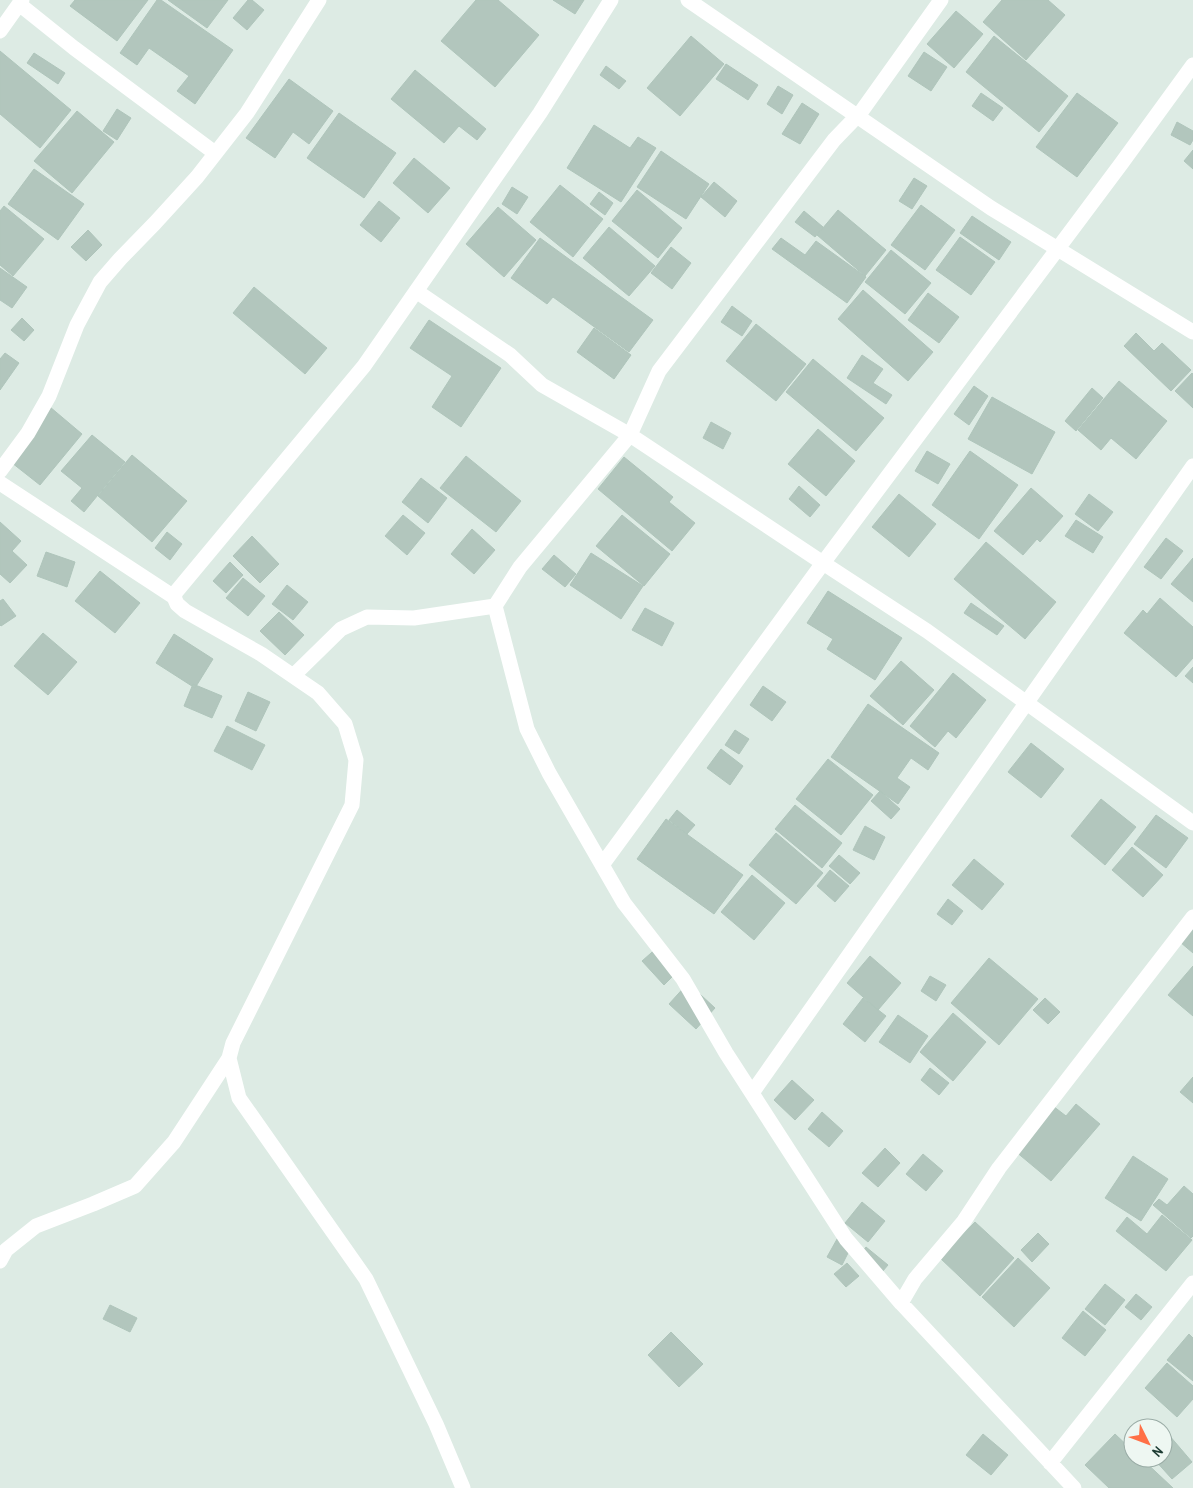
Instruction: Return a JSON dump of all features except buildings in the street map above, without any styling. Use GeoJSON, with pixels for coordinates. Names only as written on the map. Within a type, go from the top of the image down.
{"type":"FeatureCollection","features":[{"type":"Feature","properties":{"kind":"street"},"geometry":{"type":"LineString","coordinates":[[0,471],[28,433],[49,396],[77,325],[100,282],[191,183],[247,113],[319,0]]}},
{"type":"Feature","properties":{"kind":"street"},"geometry":{"type":"LineString","coordinates":[[174,597],[182,584],[364,366],[534,121],[611,0]]}},
{"type":"Feature","properties":{"kind":"street"},"geometry":{"type":"LineString","coordinates":[[688,0],[992,208],[1193,332]]}},
{"type":"Feature","properties":{"kind":"street"},"geometry":{"type":"LineString","coordinates":[[941,0],[858,116],[834,140],[659,371],[630,435],[520,567],[495,606],[527,729],[549,772],[624,903],[683,979],[726,1053],[846,1239],[901,1303],[1074,1488]]}},
{"type":"Feature","properties":{"kind":"street"},"geometry":{"type":"LineString","coordinates":[[2,25],[20,2],[74,48],[215,153]]}},
{"type":"Feature","properties":{"kind":"street"},"geometry":{"type":"LineString","coordinates":[[602,865],[823,563],[1193,65]]}},
{"type":"Feature","properties":{"kind":"street"},"geometry":{"type":"LineString","coordinates":[[416,291],[510,355],[542,386],[630,435],[928,631],[1193,823]]}},
{"type":"Feature","properties":{"kind":"street"},"geometry":{"type":"LineString","coordinates":[[752,1093],[1193,466]]}},
{"type":"Feature","properties":{"kind":"street"},"geometry":{"type":"LineString","coordinates":[[0,483],[174,597],[177,604],[185,611],[260,654],[318,693],[345,724],[356,760],[352,806],[233,1043],[229,1058],[174,1142],[135,1186],[36,1226],[6,1250],[0,1261]]}},
{"type":"Feature","properties":{"kind":"street"},"geometry":{"type":"LineString","coordinates":[[293,676],[341,629],[367,617],[414,618],[495,606]]}},
{"type":"Feature","properties":{"kind":"street"},"geometry":{"type":"LineString","coordinates":[[901,1303],[915,1279],[964,1221],[999,1168],[1193,917]]}},
{"type":"Feature","properties":{"kind":"street"},"geometry":{"type":"LineString","coordinates":[[229,1058],[239,1098],[366,1279],[436,1424],[464,1488]]}},
{"type":"Feature","properties":{"kind":"street"},"geometry":{"type":"LineString","coordinates":[[1050,1463],[1193,1283]]}}]}
